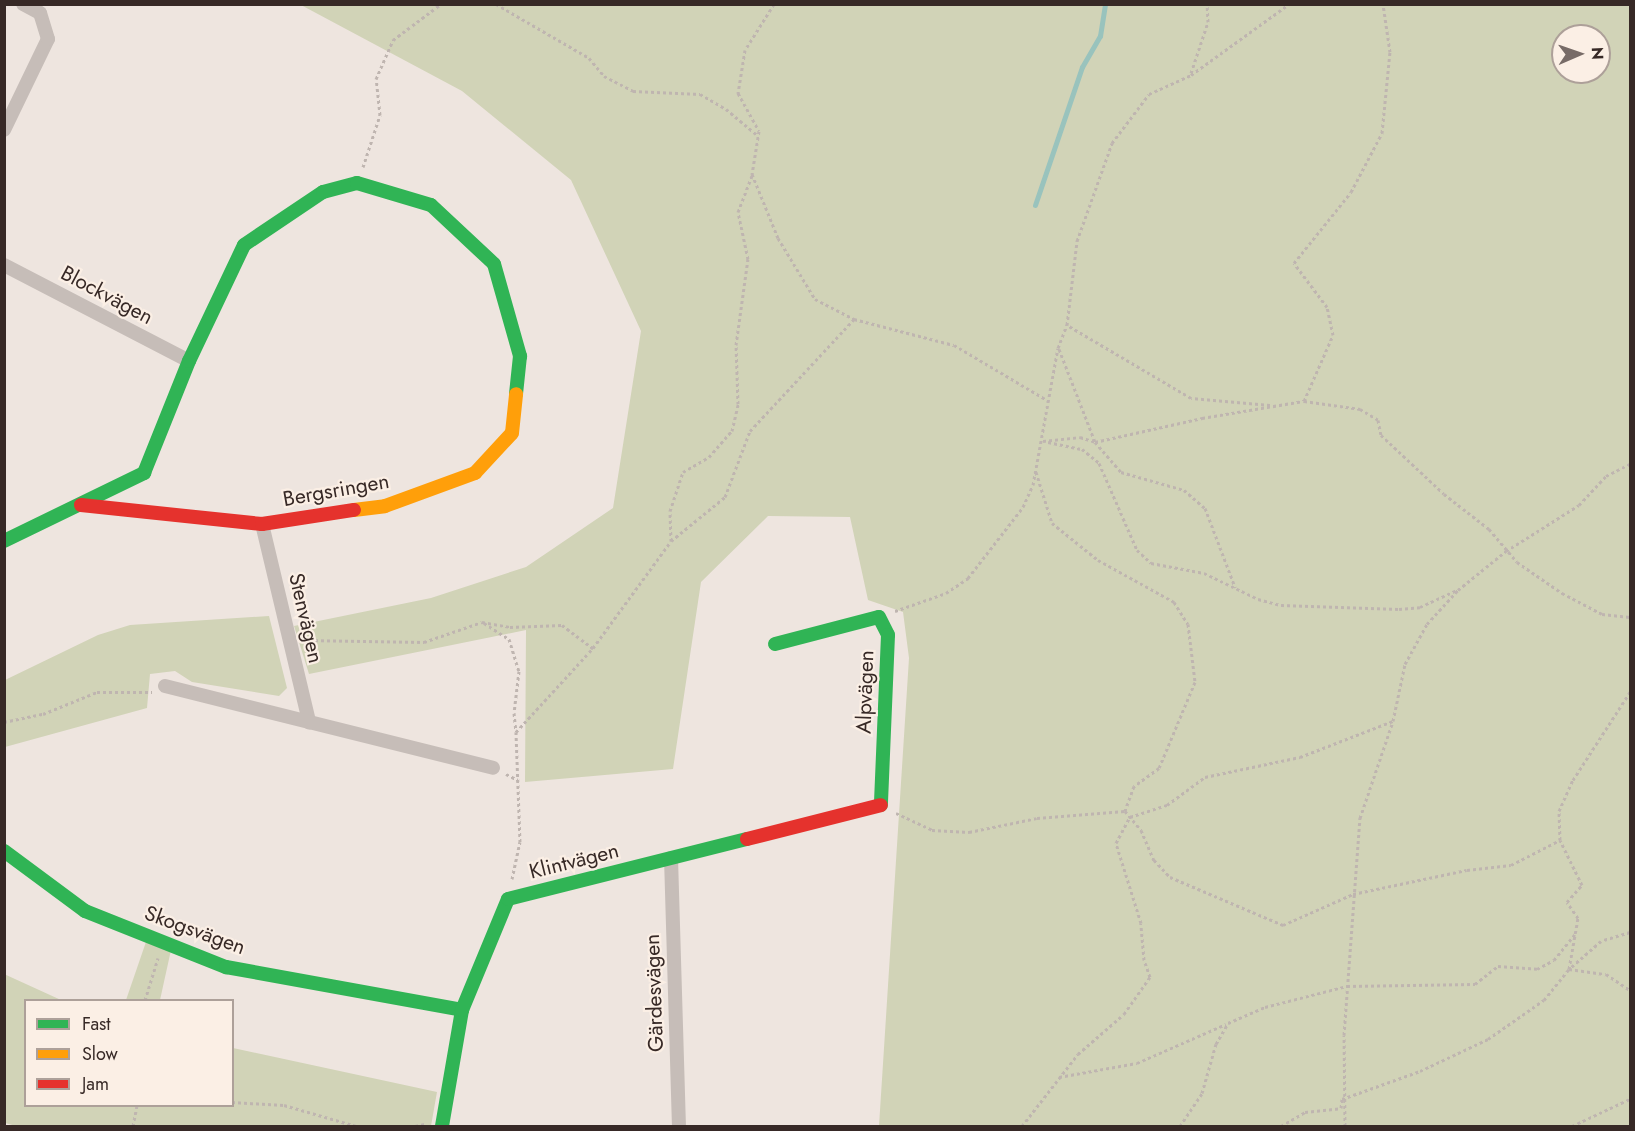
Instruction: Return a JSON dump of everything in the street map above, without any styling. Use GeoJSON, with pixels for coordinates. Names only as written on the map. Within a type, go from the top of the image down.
{"type":"FeatureCollection","features":[{"type":"Feature","properties":{"kind":"street"},"geometry":{"type":"LineString","coordinates":[[4,130],[48,39],[39,12],[23,4]]}},
{"type":"Feature","properties":{"kind":"street"},"geometry":{"type":"LineString","coordinates":[[4,541],[144,473],[189,362],[244,245],[323,192],[357,183]]}},
{"type":"Feature","properties":{"kind":"street","name":"Bergsringen"},"geometry":{"type":"LineString","coordinates":[[81,505],[262,524],[385,506],[475,473],[513,433],[520,356],[494,264],[431,205],[357,183]]}},
{"type":"Feature","properties":{"kind":"street","name":"Blockvägen"},"geometry":{"type":"LineString","coordinates":[[4,265],[189,362]]}},
{"type":"Feature","properties":{"kind":"street","name":"Stenvägen"},"geometry":{"type":"LineString","coordinates":[[262,524],[309,722]]}},
{"type":"Feature","properties":{"kind":"street","name":"Alpvägen"},"geometry":{"type":"LineString","coordinates":[[775,645],[879,617],[888,635],[881,806]]}},
{"type":"Feature","properties":{"kind":"street"},"geometry":{"type":"LineString","coordinates":[[165,686],[493,768]]}},
{"type":"Feature","properties":{"kind":"street","name":"Klintvägen"},"geometry":{"type":"LineString","coordinates":[[442,1126],[462,1010],[508,899],[881,806]]}},
{"type":"Feature","properties":{"kind":"street","name":"Skogsvägen"},"geometry":{"type":"LineString","coordinates":[[4,852],[85,911],[226,967],[462,1010]]}},
{"type":"Feature","properties":{"kind":"street","name":"Gärdesvägen"},"geometry":{"type":"LineString","coordinates":[[671,858],[679,1126]]}},
{"type":"Feature","properties":{"kind":"path"},"geometry":{"type":"LineString","coordinates":[[357,183],[380,115],[376,79],[393,40],[441,4]]}},
{"type":"Feature","properties":{"kind":"path"},"geometry":{"type":"LineString","coordinates":[[496,4],[589,58],[604,76],[633,92],[700,94],[726,109],[758,136]]}},
{"type":"Feature","properties":{"kind":"path"},"geometry":{"type":"LineString","coordinates":[[671,541],[670,511],[683,472],[709,457],[732,431],[738,404],[736,345],[748,259],[738,212],[752,174],[759,131],[738,93],[745,50],[774,4]]}},
{"type":"Feature","properties":{"kind":"path"},"geometry":{"type":"LineString","coordinates":[[1191,75],[1208,22],[1207,4]]}},
{"type":"Feature","properties":{"kind":"path"},"geometry":{"type":"LineString","coordinates":[[879,617],[946,592],[968,578],[1023,507],[1036,472],[1043,441],[1047,400],[1058,348],[1067,325],[1077,241],[1112,143],[1149,94],[1191,75],[1289,4]]}},
{"type":"Feature","properties":{"kind":"path"},"geometry":{"type":"LineString","coordinates":[[1304,401],[1333,335],[1327,307],[1294,263],[1351,192],[1382,133],[1390,52],[1383,4]]}},
{"type":"Feature","properties":{"kind":"path"},"geometry":{"type":"LineString","coordinates":[[752,174],[778,238],[815,299],[854,319],[954,345],[1047,400]]}},
{"type":"Feature","properties":{"kind":"path"},"geometry":{"type":"LineString","coordinates":[[516,732],[593,648],[671,541],[725,497],[750,430],[854,319]]}},
{"type":"Feature","properties":{"kind":"path"},"geometry":{"type":"LineString","coordinates":[[1067,325],[1191,398],[1275,405]]}},
{"type":"Feature","properties":{"kind":"path"},"geometry":{"type":"LineString","coordinates":[[1058,348],[1095,442],[1121,472],[1184,490],[1205,508],[1222,559],[1236,588]]}},
{"type":"Feature","properties":{"kind":"path"},"geometry":{"type":"LineString","coordinates":[[1043,441],[1080,437],[1095,442],[1304,401],[1360,409],[1378,420],[1381,435],[1444,494],[1488,529],[1506,552],[1562,593],[1602,614],[1630,617]]}},
{"type":"Feature","properties":{"kind":"path"},"geometry":{"type":"LineString","coordinates":[[1043,441],[1082,449],[1099,463],[1137,550],[1151,563],[1204,573],[1281,605],[1399,609],[1420,607],[1458,590]]}},
{"type":"Feature","properties":{"kind":"path"},"geometry":{"type":"LineString","coordinates":[[1281,1126],[1305,1112],[1341,1108],[1353,894],[1360,818],[1393,721],[1405,664],[1427,624],[1458,590],[1506,552],[1580,505],[1606,476],[1630,464]]}},
{"type":"Feature","properties":{"kind":"path"},"geometry":{"type":"LineString","coordinates":[[1036,472],[1052,523],[1098,560],[1174,602],[1188,624],[1195,682],[1159,768],[1134,786],[1125,811]]}},
{"type":"Feature","properties":{"kind":"path"},"geometry":{"type":"LineString","coordinates":[[290,640],[424,642],[482,622],[510,627],[562,625],[593,648]]}},
{"type":"Feature","properties":{"kind":"path"},"geometry":{"type":"LineString","coordinates":[[482,622],[509,639],[519,671],[514,713],[520,842],[508,899]]}},
{"type":"Feature","properties":{"kind":"path"},"geometry":{"type":"LineString","coordinates":[[4,722],[43,714],[98,692],[149,694],[165,686]]}},
{"type":"Feature","properties":{"kind":"path"},"geometry":{"type":"LineString","coordinates":[[1569,969],[1578,918],[1567,902],[1582,885],[1560,840],[1559,811],[1573,780],[1630,692]]}},
{"type":"Feature","properties":{"kind":"path"},"geometry":{"type":"LineString","coordinates":[[1022,1126],[1078,1054],[1124,1014],[1150,977],[1144,960],[1141,922],[1116,843],[1130,817],[1167,806],[1205,777],[1300,757],[1393,721]]}},
{"type":"Feature","properties":{"kind":"path"},"geometry":{"type":"LineString","coordinates":[[881,806],[932,830],[969,832],[1037,818],[1125,811]]}},
{"type":"Feature","properties":{"kind":"path"},"geometry":{"type":"LineString","coordinates":[[1125,811],[1141,830],[1154,860],[1170,877],[1283,925],[1353,894],[1467,870],[1511,865],[1560,840]]}},
{"type":"Feature","properties":{"kind":"path"},"geometry":{"type":"LineString","coordinates":[[1342,1099],[1420,1071],[1488,1039],[1544,1000],[1569,969],[1601,941],[1630,932]]}},
{"type":"Feature","properties":{"kind":"path"},"geometry":{"type":"LineString","coordinates":[[1059,1077],[1137,1063],[1265,1007],[1347,986],[1475,984],[1498,966],[1537,969],[1554,960],[1575,934]]}},
{"type":"Feature","properties":{"kind":"path"},"geometry":{"type":"LineString","coordinates":[[145,999],[163,942]]}},
{"type":"Feature","properties":{"kind":"path"},"geometry":{"type":"LineString","coordinates":[[1569,969],[1606,974],[1630,990]]}},
{"type":"Feature","properties":{"kind":"path"},"geometry":{"type":"LineString","coordinates":[[1180,1126],[1202,1093],[1216,1044],[1228,1023]]}},
{"type":"Feature","properties":{"kind":"path"},"geometry":{"type":"LineString","coordinates":[[1342,1099],[1345,1126]]}},
{"type":"Feature","properties":{"kind":"path"},"geometry":{"type":"LineString","coordinates":[[1572,1126],[1630,1099]]}},
{"type":"Feature","properties":{"kind":"path"},"geometry":{"type":"LineString","coordinates":[[234,1102],[284,1105],[356,1126]]}},
{"type":"Feature","properties":{"kind":"path"},"geometry":{"type":"LineString","coordinates":[[133,1126],[137,1107]]}},
{"type":"Feature","properties":{"kind":"green space"},"geometry":{"type":"Polygon","coordinates":[[[301,5],[1630,5],[1630,1126],[879,1126],[909,658],[903,612],[868,600],[850,517],[768,516],[701,582],[673,769],[525,782],[526,630],[309,674],[294,626],[431,598],[526,567],[613,508],[641,331],[571,180],[462,91],[301,5]]]}},
{"type":"Feature","properties":{"kind":"green space"},"geometry":{"type":"Polygon","coordinates":[[[269,616],[287,688],[279,696],[192,682],[175,671],[150,674],[147,708],[5,747],[5,680],[98,635],[130,625],[269,616]]]}},
{"type":"Feature","properties":{"kind":"green space"},"geometry":{"type":"Polygon","coordinates":[[[147,939],[171,950],[160,999],[126,999],[147,939]]]}},
{"type":"Feature","properties":{"kind":"green space"},"geometry":{"type":"Polygon","coordinates":[[[4,974],[59,999],[24,999],[24,1107],[234,1107],[234,1048],[437,1092],[431,1126],[16,1126],[5,1123],[4,974]]]}},
{"type":"Feature","properties":{"kind":"waterway"},"geometry":{"type":"LineString","coordinates":[[1035,205],[1082,67],[1100,36],[1105,4]]}},
{"type":"Feature","properties":{"kind":"traffic: fast"},"geometry":{"type":"LineString","coordinates":[[4,541],[144,473],[189,361],[244,245],[323,192],[357,183],[431,205],[494,264],[520,356],[516,394]]}},
{"type":"Feature","properties":{"kind":"traffic: fast"},"geometry":{"type":"LineString","coordinates":[[775,644],[879,617],[888,635],[881,805]]}},
{"type":"Feature","properties":{"kind":"traffic: fast"},"geometry":{"type":"LineString","coordinates":[[442,1126],[462,1010],[508,899],[747,839]]}},
{"type":"Feature","properties":{"kind":"traffic: fast"},"geometry":{"type":"LineString","coordinates":[[4,851],[85,911],[226,967],[462,1010]]}},
{"type":"Feature","properties":{"kind":"traffic: slow"},"geometry":{"type":"LineString","coordinates":[[354,510],[385,506],[475,473],[512,433],[516,394]]}},
{"type":"Feature","properties":{"kind":"traffic: jam"},"geometry":{"type":"LineString","coordinates":[[81,505],[262,524],[354,510]]}},
{"type":"Feature","properties":{"kind":"traffic: jam"},"geometry":{"type":"LineString","coordinates":[[747,839],[881,805]]}}]}
